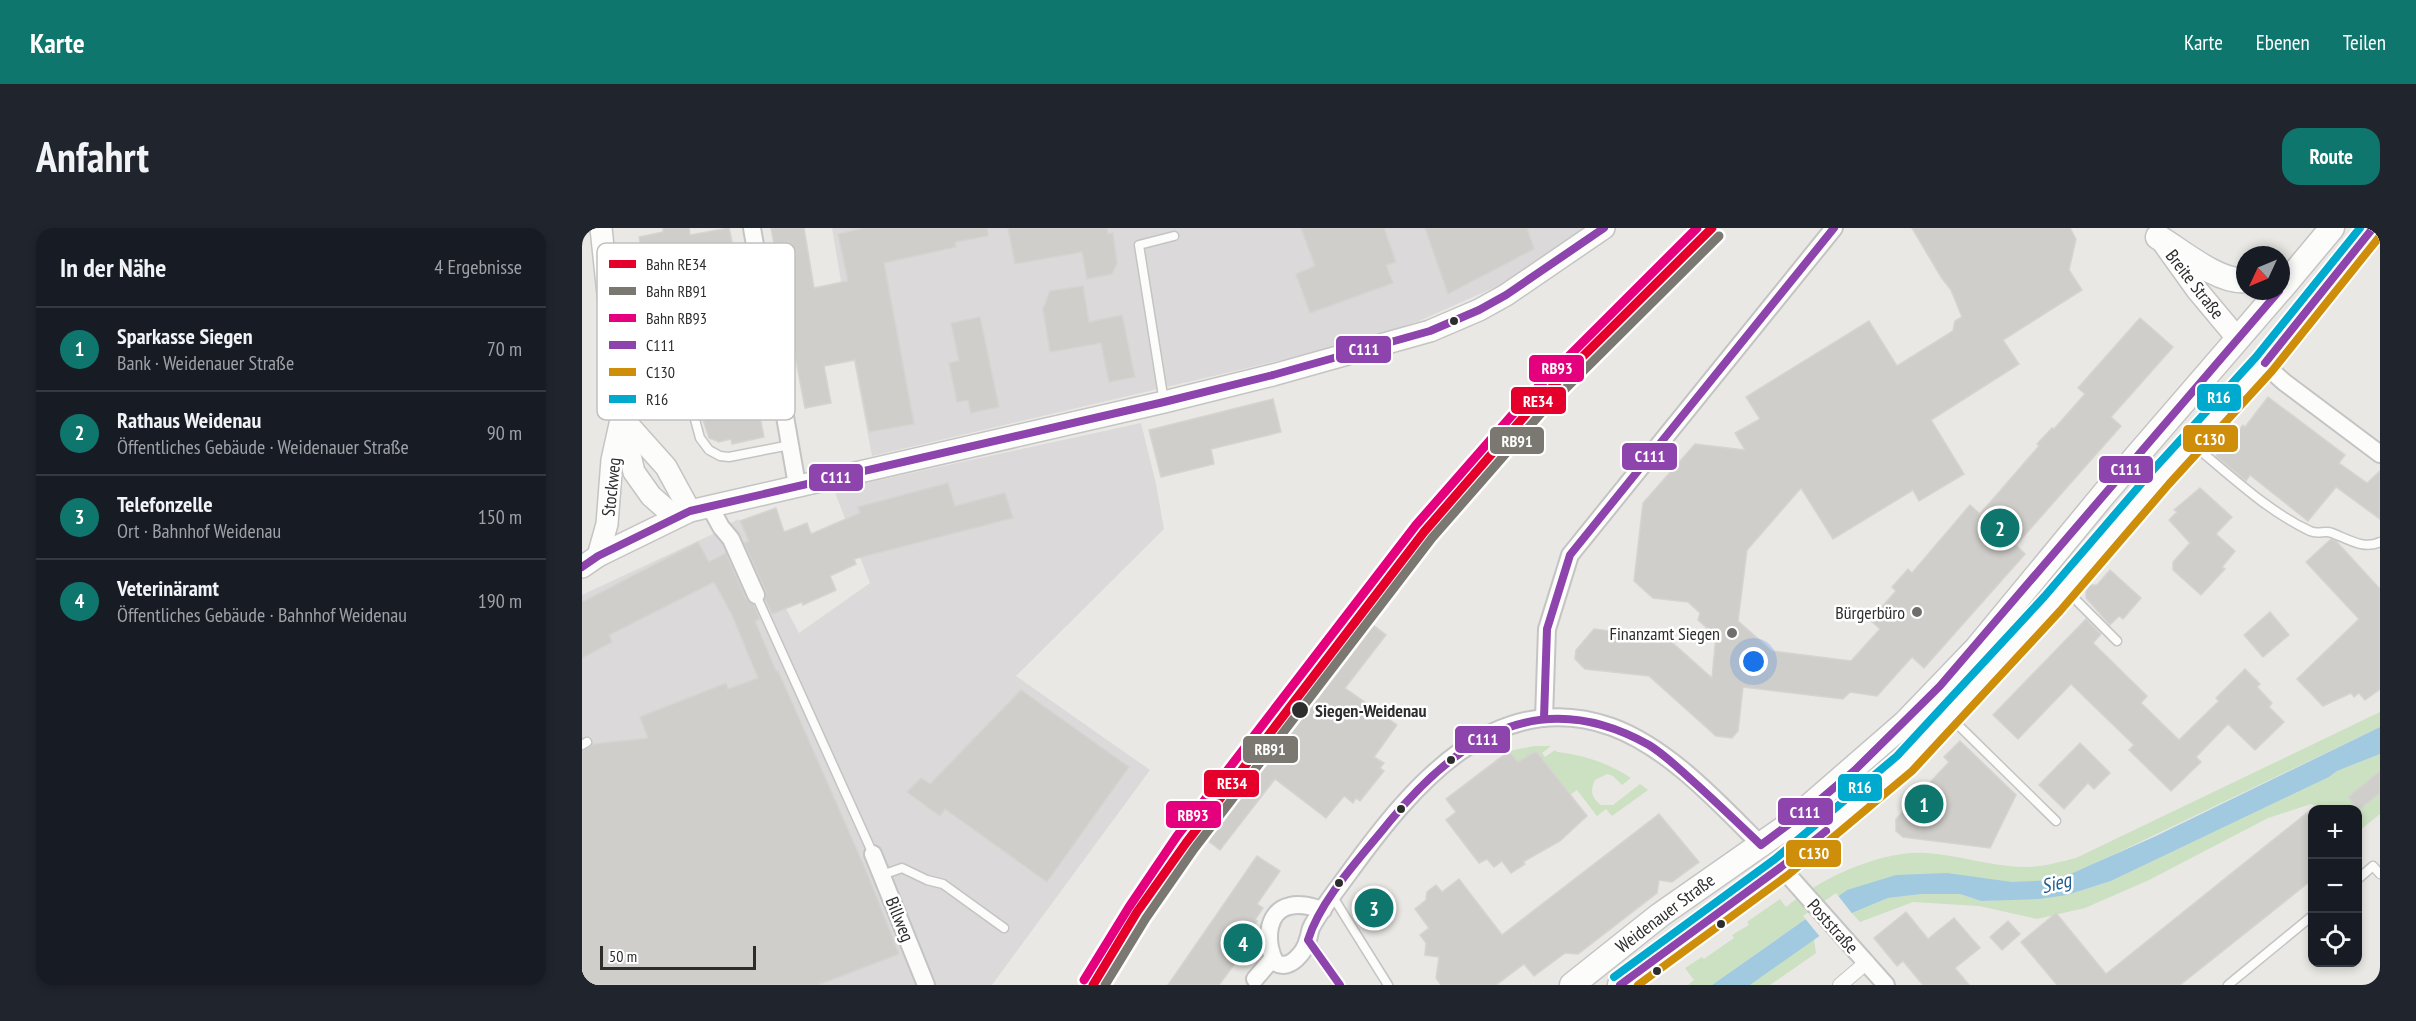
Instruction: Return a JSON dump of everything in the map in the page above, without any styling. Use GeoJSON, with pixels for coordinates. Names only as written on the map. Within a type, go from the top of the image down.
{"type":"FeatureCollection","features":[{"type":"Feature","properties":{"kind":"main road","name":"Weidenauer Straße"},"geometry":{"type":"LineString","coordinates":[[2290,278],[2332,228]]}},
{"type":"Feature","properties":{"kind":"main road","name":"Weidenauer Straße"},"geometry":{"type":"LineString","coordinates":[[1620,985],[1781,867],[1904,764],[2065,589],[2264,364],[2373,228]]}},
{"type":"Feature","properties":{"kind":"main road"},"geometry":{"type":"LineString","coordinates":[[2156,232],[2218,274],[2236,280]]}},
{"type":"Feature","properties":{"kind":"main road"},"geometry":{"type":"LineString","coordinates":[[2290,266],[2309,256]]}},
{"type":"Feature","properties":{"kind":"main road","name":"Weidenauer Straße"},"geometry":{"type":"LineString","coordinates":[[1572,985],[1660,915],[1804,813],[1864,761],[1948,680],[2271,300]]}},
{"type":"Feature","properties":{"kind":"main road"},"geometry":{"type":"LineString","coordinates":[[2238,339],[2264,364]]}},
{"type":"Feature","properties":{"kind":"main road"},"geometry":{"type":"LineString","coordinates":[[1761,845],[1781,867]]}},
{"type":"Feature","properties":{"kind":"street","name":"Stockweg"},"geometry":{"type":"LineString","coordinates":[[600,228],[602,243]]}},
{"type":"Feature","properties":{"kind":"street"},"geometry":{"type":"LineString","coordinates":[[752,228],[755,243]]}},
{"type":"Feature","properties":{"kind":"street"},"geometry":{"type":"LineString","coordinates":[[590,561],[692,512],[797,485],[1164,402],[1315,364],[1430,331],[1479,310],[1506,295],[1604,228]]}},
{"type":"Feature","properties":{"kind":"street"},"geometry":{"type":"LineString","coordinates":[[1544,718],[1547,629],[1570,555],[1834,228]]}},
{"type":"Feature","properties":{"kind":"street","name":"Breite Straße"},"geometry":{"type":"LineString","coordinates":[[2156,232],[2197,290],[2238,339]]}},
{"type":"Feature","properties":{"kind":"street"},"geometry":{"type":"LineString","coordinates":[[2264,364],[2284,382],[2380,454]]}},
{"type":"Feature","properties":{"kind":"street","name":"Stockweg"},"geometry":{"type":"LineString","coordinates":[[590,561],[607,524],[612,460],[620,420]]}},
{"type":"Feature","properties":{"kind":"street","name":"Stockweg"},"geometry":{"type":"LineString","coordinates":[[622,420],[634,472],[651,496],[692,512]]}},
{"type":"Feature","properties":{"kind":"street","name":"Stockweg"},"geometry":{"type":"LineString","coordinates":[[624,420],[666,467],[692,512]]}},
{"type":"Feature","properties":{"kind":"street"},"geometry":{"type":"LineString","coordinates":[[786,420],[797,485]]}},
{"type":"Feature","properties":{"kind":"street"},"geometry":{"type":"LineString","coordinates":[[692,512],[721,527],[731,538],[756,595]]}},
{"type":"Feature","properties":{"kind":"street"},"geometry":{"type":"LineString","coordinates":[[1328,903],[1293,905],[1276,913],[1269,934],[1273,958],[1281,966],[1288,965],[1302,952],[1311,927],[1328,903],[1350,871],[1417,788],[1450,759],[1487,734],[1512,723],[1544,718],[1568,718],[1597,723],[1650,746],[1722,807],[1761,845]]}},
{"type":"Feature","properties":{"kind":"street","name":"Billweg"},"geometry":{"type":"LineString","coordinates":[[873,854],[926,985]]}},
{"type":"Feature","properties":{"kind":"street","name":"Poststraße"},"geometry":{"type":"LineString","coordinates":[[1781,867],[1886,985]]}},
{"type":"Feature","properties":{"kind":"street"},"geometry":{"type":"LineString","coordinates":[[1255,979],[1273,958]]}},
{"type":"Feature","properties":{"kind":"street"},"geometry":{"type":"LineString","coordinates":[[1839,985],[1867,962]]}},
{"type":"Feature","properties":{"kind":"lane"},"geometry":{"type":"LineString","coordinates":[[1164,402],[1139,245],[1174,237]]}},
{"type":"Feature","properties":{"kind":"lane"},"geometry":{"type":"LineString","coordinates":[[695,420],[700,438],[709,450],[720,456],[729,457],[790,445]]}},
{"type":"Feature","properties":{"kind":"lane"},"geometry":{"type":"LineString","coordinates":[[2192,443],[2247,489],[2298,525],[2314,533],[2327,531],[2367,546],[2380,542]]}},
{"type":"Feature","properties":{"kind":"lane"},"geometry":{"type":"LineString","coordinates":[[2065,589],[2117,641]]}},
{"type":"Feature","properties":{"kind":"lane"},"geometry":{"type":"LineString","coordinates":[[756,595],[873,854]]}},
{"type":"Feature","properties":{"kind":"lane"},"geometry":{"type":"LineString","coordinates":[[1950,716],[2056,821]]}},
{"type":"Feature","properties":{"kind":"lane"},"geometry":{"type":"LineString","coordinates":[[2362,876],[2373,866],[2380,874]]}},
{"type":"Feature","properties":{"kind":"lane"},"geometry":{"type":"LineString","coordinates":[[882,875],[902,867],[927,880],[943,884],[1004,928]]}},
{"type":"Feature","properties":{"kind":"lane"},"geometry":{"type":"LineString","coordinates":[[1328,903],[1388,985]]}},
{"type":"Feature","properties":{"kind":"lane"},"geometry":{"type":"LineString","coordinates":[[2228,985],[2308,920]]}},
{"type":"Feature","properties":{"kind":"lane"},"geometry":{"type":"LineString","coordinates":[[1308,940],[1340,985]]}},
{"type":"Feature","properties":{"kind":"shaded area"},"geometry":{"type":"Polygon","coordinates":[[[832,228],[1583,228],[1542,259],[1498,286],[1419,321],[1350,344],[872,456],[839,282],[841,281],[832,228]]]}},
{"type":"Feature","properties":{"kind":"shaded area"},"geometry":{"type":"Polygon","coordinates":[[[1141,423],[1164,529],[1016,676],[1150,770],[992,985],[582,985],[582,595],[715,533],[738,519],[799,633],[870,583],[834,490],[1141,423]]]}},
{"type":"Feature","properties":{"kind":"green space"},"geometry":{"type":"Polygon","coordinates":[[[2380,712],[2380,727],[2071,875],[2056,880],[2037,882],[1847,890],[1712,985],[1688,985],[1694,980],[1685,968],[1702,957],[1704,959],[1734,938],[1732,935],[1749,925],[1747,922],[1780,899],[1786,907],[1816,886],[1852,868],[1870,861],[1908,853],[1938,854],[2026,867],[2076,858],[2380,712]]]}},
{"type":"Feature","properties":{"kind":"green space"},"geometry":{"type":"Polygon","coordinates":[[[1534,746],[1551,746],[1542,753],[1545,757],[1555,750],[1577,755],[1596,760],[1631,778],[1622,785],[1613,776],[1607,774],[1595,780],[1592,794],[1601,805],[1613,805],[1640,784],[1648,790],[1612,816],[1606,809],[1597,816],[1577,790],[1570,795],[1536,750],[1518,763],[1509,751],[1534,746]]]}},
{"type":"Feature","properties":{"kind":"green space"},"geometry":{"type":"Polygon","coordinates":[[[2380,754],[2380,814],[2362,829],[2362,805],[2311,804],[2268,818],[2149,880],[2085,908],[2037,919],[1979,906],[1913,902],[1860,922],[1852,913],[1888,898],[1922,894],[1960,894],[1981,901],[2067,895],[2111,881],[2329,777],[2337,771],[2380,754]]]}},
{"type":"Feature","properties":{"kind":"green space"},"geometry":{"type":"Polygon","coordinates":[[[1814,939],[1816,953],[1770,985],[1750,985],[1814,939]]]}},
{"type":"Feature","properties":{"kind":"water","name":"Sieg"},"geometry":{"type":"Polygon","coordinates":[[[2380,727],[2380,754],[2337,771],[2329,777],[2111,881],[2067,895],[2039,899],[1981,901],[1960,894],[1922,894],[1888,898],[1852,913],[1750,985],[1712,985],[1847,890],[1896,875],[1947,873],[2012,882],[2057,880],[2156,836],[2380,727]]]}},
{"type":"Feature","properties":{"kind":"pier"},"geometry":{"type":"Polygon","coordinates":[[[1836,893],[1854,916],[1821,938],[1803,916],[1836,893]]]}},
{"type":"Feature","properties":{"kind":"building"},"geometry":{"type":"Polygon","coordinates":[[[663,228],[689,228],[690,235],[729,228],[732,243],[640,243],[639,237],[663,232],[663,228]]]}},
{"type":"Feature","properties":{"kind":"building"},"geometry":{"type":"Polygon","coordinates":[[[771,228],[804,228],[814,288],[848,281],[838,234],[865,228],[987,228],[988,236],[955,242],[956,247],[884,263],[914,424],[869,432],[855,360],[824,366],[831,403],[805,408],[795,355],[795,243],[774,243],[771,228]]]}},
{"type":"Feature","properties":{"kind":"building"},"geometry":{"type":"Polygon","coordinates":[[[1008,228],[1107,228],[1108,234],[1113,233],[1117,263],[1112,274],[1087,279],[1082,252],[1015,264],[1008,228]]]}},
{"type":"Feature","properties":{"kind":"building"},"geometry":{"type":"Polygon","coordinates":[[[1301,228],[1384,228],[1396,262],[1386,265],[1393,283],[1310,313],[1296,274],[1315,266],[1301,228]]]}},
{"type":"Feature","properties":{"kind":"building"},"geometry":{"type":"Polygon","coordinates":[[[1425,228],[1527,228],[1534,249],[1448,294],[1425,228]]]}},
{"type":"Feature","properties":{"kind":"building"},"geometry":{"type":"Polygon","coordinates":[[[1912,228],[2070,228],[2076,239],[2069,270],[2082,290],[2003,340],[2019,364],[1931,420],[1964,474],[1919,501],[1913,490],[1833,539],[1801,488],[1747,550],[1738,621],[1772,651],[1851,661],[1880,629],[1870,620],[1896,591],[1892,587],[1908,569],[1912,573],[1970,505],[1980,514],[2039,446],[2037,444],[2052,428],[2054,429],[2085,394],[2078,388],[2140,318],[2173,347],[2111,417],[2121,426],[2016,545],[2025,554],[1924,668],[1912,657],[1877,696],[1850,692],[1843,699],[1743,687],[1738,731],[1732,738],[1716,736],[1649,676],[1585,669],[1575,659],[1576,650],[1594,629],[1667,638],[1712,678],[1716,636],[1698,620],[1700,613],[1688,602],[1653,598],[1634,581],[1643,503],[1695,444],[1745,450],[1735,433],[1760,419],[1746,397],[1869,321],[1897,366],[1953,331],[1955,321],[1962,317],[1951,290],[1912,228]]]}},
{"type":"Feature","properties":{"kind":"building"},"geometry":{"type":"Polygon","coordinates":[[[1083,286],[1089,322],[1122,315],[1135,377],[1109,382],[1101,343],[1050,352],[1043,309],[1050,291],[1083,286]]]}},
{"type":"Feature","properties":{"kind":"building"},"geometry":{"type":"Polygon","coordinates":[[[980,317],[999,407],[971,413],[968,400],[957,402],[949,363],[959,361],[951,323],[980,317]]]}},
{"type":"Feature","properties":{"kind":"building"},"geometry":{"type":"Polygon","coordinates":[[[2268,397],[2345,455],[2339,463],[2367,483],[2380,471],[2380,519],[2336,487],[2308,521],[2250,475],[2246,481],[2216,456],[2219,451],[2216,449],[2229,432],[2234,436],[2243,425],[2245,427],[2268,397]]]}},
{"type":"Feature","properties":{"kind":"building"},"geometry":{"type":"Polygon","coordinates":[[[1273,399],[1281,432],[1211,449],[1214,464],[1161,477],[1149,430],[1273,399]]]}},
{"type":"Feature","properties":{"kind":"building"},"geometry":{"type":"Polygon","coordinates":[[[703,420],[761,420],[764,437],[732,444],[731,439],[719,442],[709,438],[703,420]]]}},
{"type":"Feature","properties":{"kind":"building"},"geometry":{"type":"Polygon","coordinates":[[[948,483],[955,506],[1005,493],[1013,518],[854,559],[856,564],[830,576],[836,590],[803,605],[802,602],[772,614],[765,600],[766,591],[744,543],[749,541],[740,521],[776,508],[784,532],[807,523],[811,534],[860,513],[858,507],[948,483]]]}},
{"type":"Feature","properties":{"kind":"building"},"geometry":{"type":"Polygon","coordinates":[[[2200,488],[2232,517],[2216,534],[2235,551],[2222,567],[2225,569],[2201,595],[2173,570],[2173,562],[2190,543],[2169,520],[2177,512],[2174,510],[2200,488]]]}},
{"type":"Feature","properties":{"kind":"building"},"geometry":{"type":"Polygon","coordinates":[[[2331,539],[2336,541],[2380,589],[2380,689],[2365,700],[2359,693],[2354,697],[2351,693],[2323,706],[2297,679],[2359,619],[2306,562],[2331,539]]]}},
{"type":"Feature","properties":{"kind":"building"},"geometry":{"type":"Polygon","coordinates":[[[698,542],[709,562],[726,553],[746,599],[754,605],[760,619],[755,621],[868,875],[899,954],[818,985],[582,985],[582,751],[593,744],[648,738],[640,717],[726,683],[728,689],[758,678],[732,615],[714,582],[609,635],[612,642],[582,658],[582,602],[698,542]]]}},
{"type":"Feature","properties":{"kind":"building"},"geometry":{"type":"Polygon","coordinates":[[[2110,570],[2141,598],[2123,619],[2119,616],[2110,625],[2086,598],[2086,590],[2090,585],[2097,585],[2110,570]]]}},
{"type":"Feature","properties":{"kind":"building"},"geometry":{"type":"Polygon","coordinates":[[[2270,612],[2289,635],[2263,657],[2244,635],[2270,612]]]}},
{"type":"Feature","properties":{"kind":"building"},"geometry":{"type":"Polygon","coordinates":[[[1364,618],[1386,635],[1345,688],[1397,725],[1374,757],[1384,763],[1380,768],[1384,771],[1360,801],[1356,798],[1353,803],[1344,796],[1326,818],[1275,779],[1220,850],[1198,833],[1364,618]]]}},
{"type":"Feature","properties":{"kind":"building"},"geometry":{"type":"Polygon","coordinates":[[[2086,619],[2101,634],[2093,643],[2147,696],[2141,703],[2179,740],[2219,701],[2216,698],[2245,669],[2260,684],[2257,687],[2272,703],[2269,707],[2284,722],[2255,750],[2228,724],[2196,757],[2201,762],[2171,791],[2129,750],[2134,745],[2071,684],[2018,739],[1993,715],[2086,619]]]}},
{"type":"Feature","properties":{"kind":"building"},"geometry":{"type":"Polygon","coordinates":[[[1021,690],[1129,767],[1047,882],[945,809],[940,816],[907,792],[921,778],[930,784],[1021,690]]]}},
{"type":"Feature","properties":{"kind":"building"},"geometry":{"type":"Polygon","coordinates":[[[1960,741],[2016,795],[1990,848],[1903,837],[1896,831],[1896,819],[1949,762],[1944,757],[1960,741]]]}},
{"type":"Feature","properties":{"kind":"building"},"geometry":{"type":"Polygon","coordinates":[[[2080,743],[2110,773],[2094,789],[2088,783],[2064,809],[2039,785],[2080,743]]]}},
{"type":"Feature","properties":{"kind":"building"},"geometry":{"type":"Polygon","coordinates":[[[1509,751],[1518,762],[1536,751],[1587,816],[1560,841],[1523,862],[1525,864],[1511,873],[1502,861],[1494,867],[1487,859],[1479,863],[1446,820],[1456,812],[1446,799],[1509,751]]]}},
{"type":"Feature","properties":{"kind":"building"},"geometry":{"type":"Polygon","coordinates":[[[2380,771],[2380,793],[2362,808],[2362,805],[2355,805],[2348,797],[2380,771]]]}},
{"type":"Feature","properties":{"kind":"building"},"geometry":{"type":"Polygon","coordinates":[[[2308,812],[2308,883],[2180,985],[2057,985],[2021,942],[2056,913],[2106,974],[2308,812]]]}},
{"type":"Feature","properties":{"kind":"building"},"geometry":{"type":"Polygon","coordinates":[[[1659,814],[1699,862],[1672,882],[1659,880],[1657,893],[1578,954],[1565,953],[1534,976],[1524,964],[1496,985],[1441,985],[1436,978],[1439,957],[1425,955],[1426,943],[1420,935],[1429,928],[1415,909],[1426,900],[1427,892],[1436,885],[1442,892],[1459,879],[1502,935],[1659,814]]]}},
{"type":"Feature","properties":{"kind":"building"},"geometry":{"type":"Polygon","coordinates":[[[1257,856],[1280,871],[1257,904],[1263,908],[1253,927],[1259,931],[1219,985],[1168,985],[1257,856]]]}},
{"type":"Feature","properties":{"kind":"building"},"geometry":{"type":"Polygon","coordinates":[[[1906,912],[1928,939],[1954,918],[1980,948],[1955,968],[1969,985],[1923,985],[1903,961],[1897,966],[1874,938],[1906,912]]]}},
{"type":"Feature","properties":{"kind":"building"},"geometry":{"type":"Polygon","coordinates":[[[2008,921],[2020,934],[2002,950],[1990,937],[2008,921]]]}},
{"type":"Feature","properties":{"kind":"rail line","name":"RB93"},"geometry":{"type":"LineString","coordinates":[[1084,980],[1129,907],[1177,836],[1416,525],[1528,397],[1697,228]]}},
{"type":"Feature","properties":{"kind":"rail line","name":"RE34"},"geometry":{"type":"LineString","coordinates":[[1093,985],[1137,912],[1186,843],[1424,532],[1535,404],[1712,228]]}},
{"type":"Feature","properties":{"kind":"rail line","name":"RB91"},"geometry":{"type":"LineString","coordinates":[[1105,985],[1146,918],[1194,849],[1432,538],[1543,411],[1719,236]]}},
{"type":"Feature","properties":{"kind":"transit line","name":"C111"},"geometry":{"type":"LineString","coordinates":[[582,567],[598,556],[690,511],[1164,402],[1273,375],[1430,331],[1479,310],[1506,295],[1604,228]]}},
{"type":"Feature","properties":{"kind":"transit line","name":"C111"},"geometry":{"type":"LineString","coordinates":[[1544,718],[1547,629],[1570,555],[1834,228]]}},
{"type":"Feature","properties":{"kind":"transit line","name":"R16"},"geometry":{"type":"LineString","coordinates":[[1614,977],[1775,859],[1897,756],[2044,597],[2153,470],[2256,357],[2360,228]]}},
{"type":"Feature","properties":{"kind":"transit line","name":"C111"},"geometry":{"type":"LineString","coordinates":[[2265,363],[2373,228]]}},
{"type":"Feature","properties":{"kind":"transit line","name":"C130"},"geometry":{"type":"LineString","coordinates":[[1638,985],[1788,875],[1912,771],[2060,611],[2169,484],[2272,371],[2380,236]]}},
{"type":"Feature","properties":{"kind":"transit line","name":"C111"},"geometry":{"type":"LineString","coordinates":[[1340,985],[1308,940],[1322,908],[1390,821],[1417,791],[1445,764],[1475,743],[1506,728],[1539,720],[1573,719],[1610,728],[1649,745],[1677,766],[1761,845],[1855,770],[1940,686],[2271,300]]}},
{"type":"Feature","properties":{"kind":"transit line","name":"C111"},"geometry":{"type":"LineString","coordinates":[[1620,985],[1781,867],[1826,831]]}},
{"type":"Feature","properties":{"kind":"place","name":"Rathaus Weidenau"},"geometry":{"type":"Point","coordinates":[2000,528]}},
{"type":"Feature","properties":{"kind":"place","name":"Bürgerbüro"},"geometry":{"type":"Point","coordinates":[1917,612]}},
{"type":"Feature","properties":{"kind":"place","name":"Finanzamt Siegen"},"geometry":{"type":"Point","coordinates":[1732,633]}},
{"type":"Feature","properties":{"kind":"place","name":"Siegen-Weidenau"},"geometry":{"type":"Point","coordinates":[1300,710]}},
{"type":"Feature","properties":{"kind":"place","name":"Sparkasse Siegen"},"geometry":{"type":"Point","coordinates":[1924,804]}},
{"type":"Feature","properties":{"kind":"place","name":"Telefonzelle"},"geometry":{"type":"Point","coordinates":[1374,908]}},
{"type":"Feature","properties":{"kind":"place","name":"Veterinäramt"},"geometry":{"type":"Point","coordinates":[1243,943]}}]}
